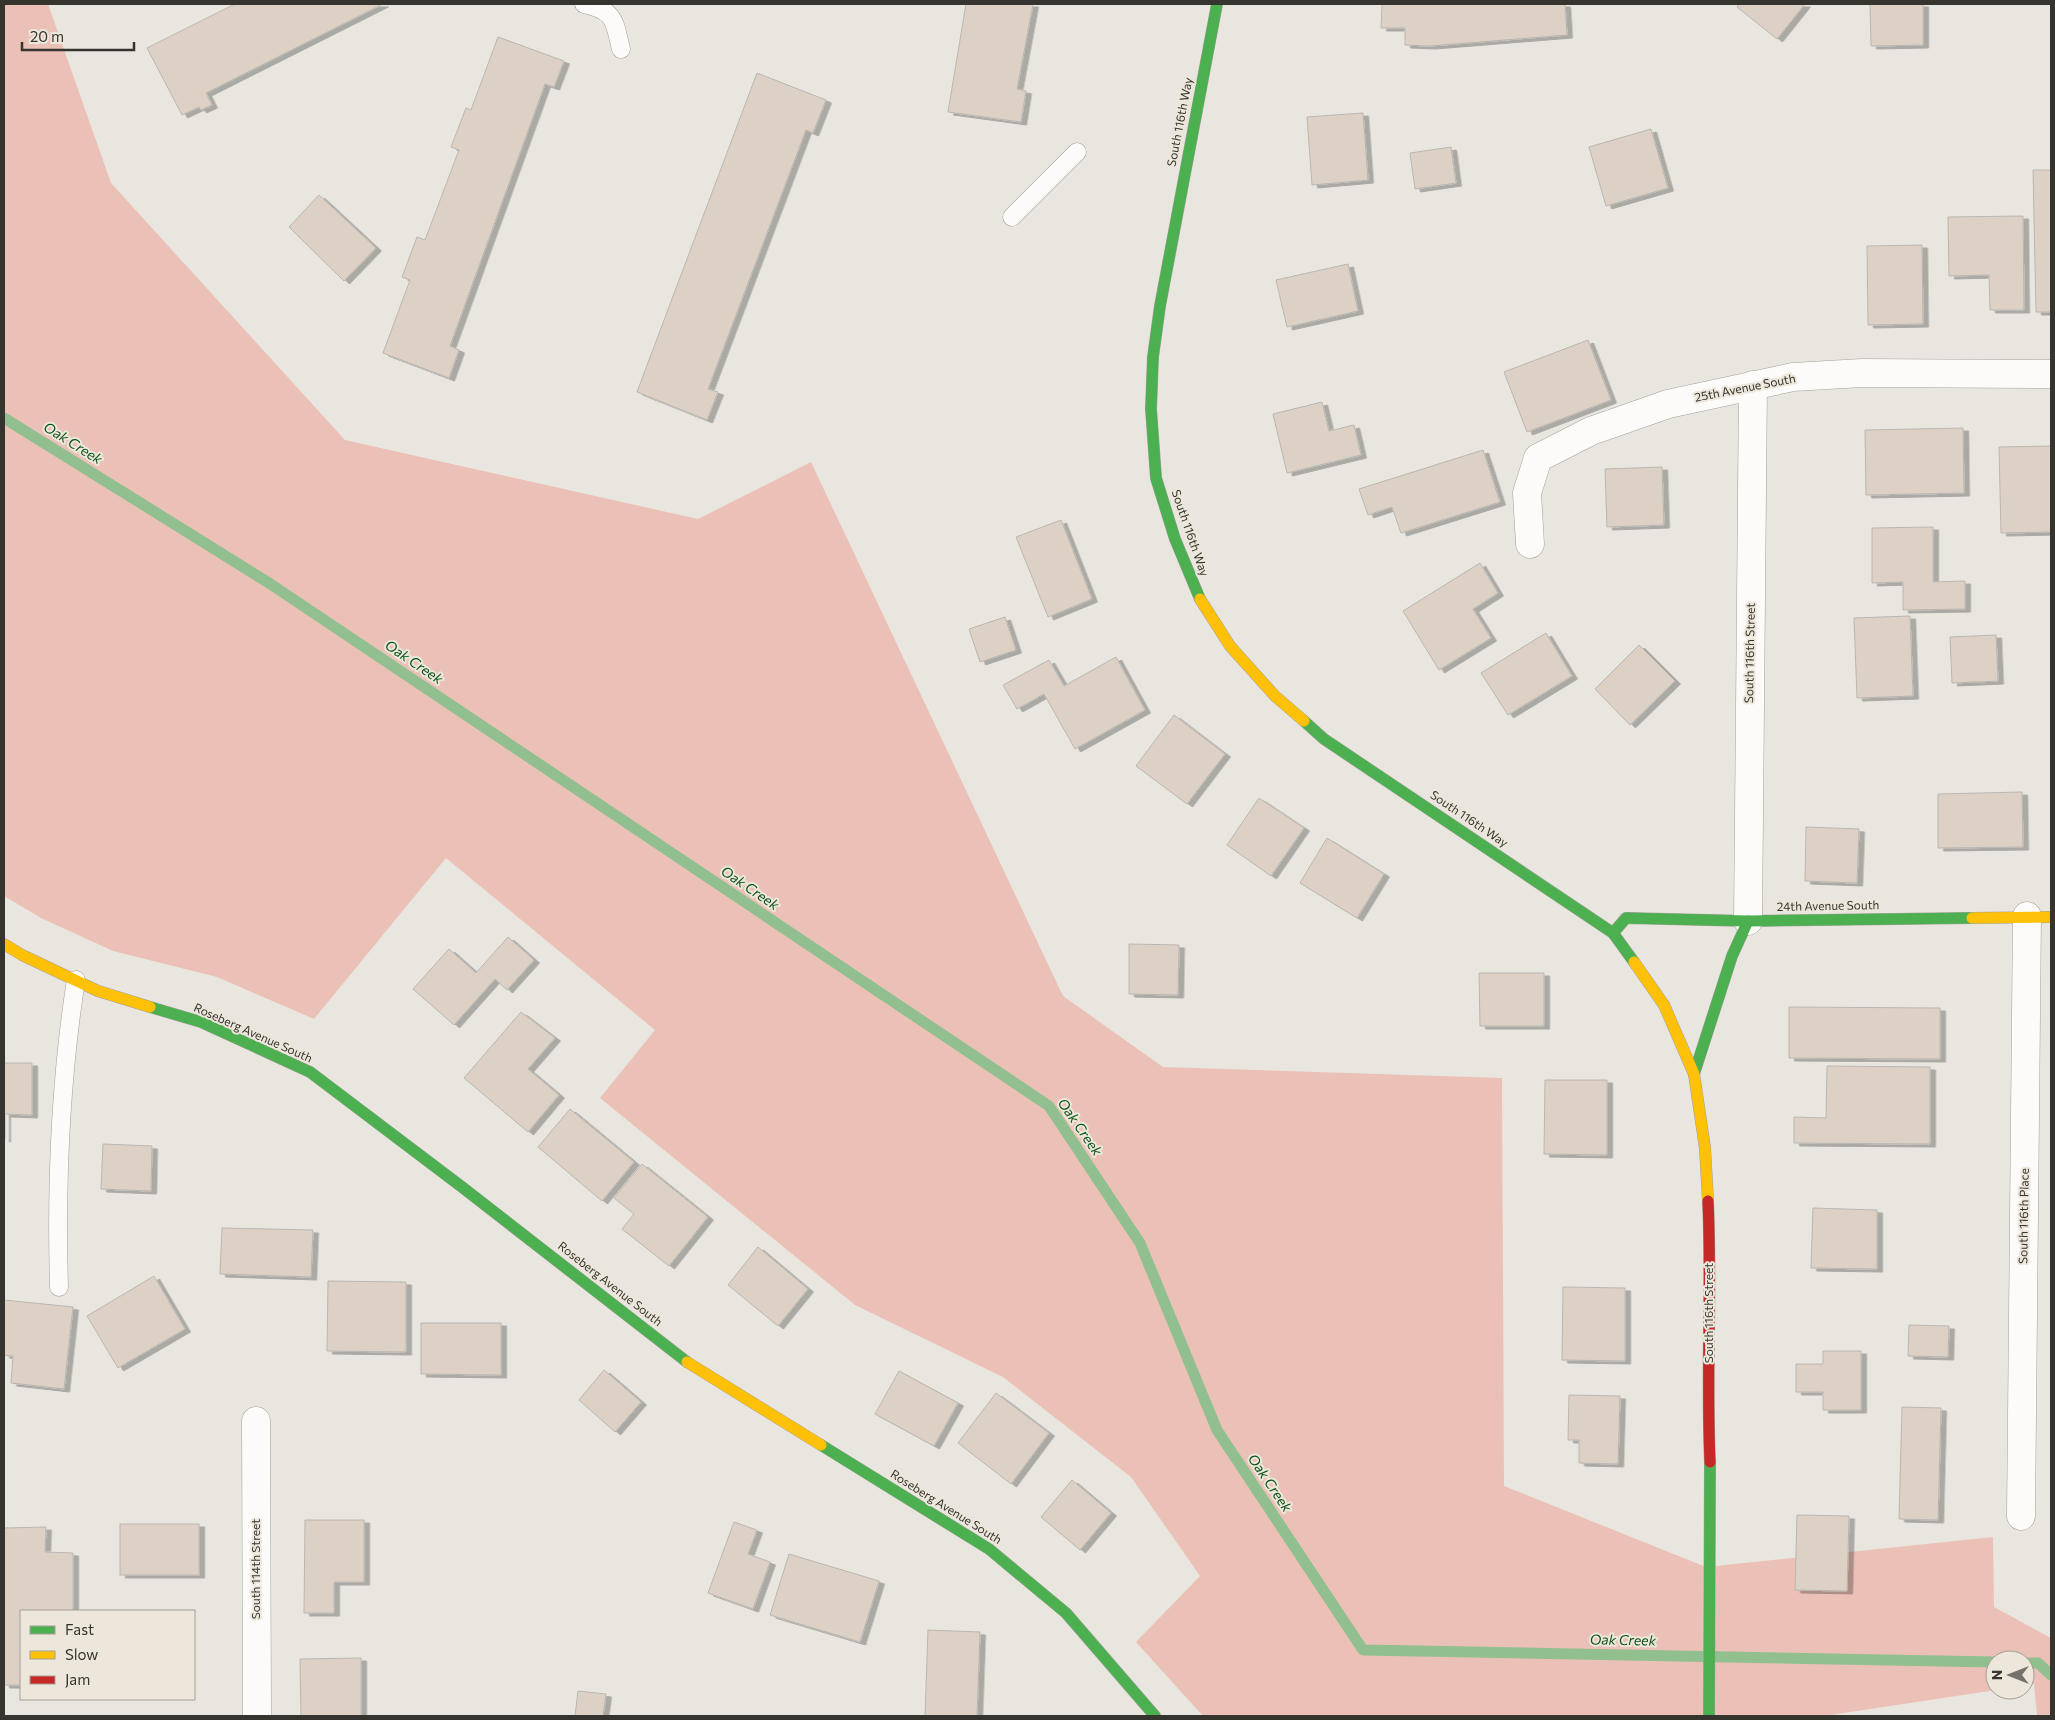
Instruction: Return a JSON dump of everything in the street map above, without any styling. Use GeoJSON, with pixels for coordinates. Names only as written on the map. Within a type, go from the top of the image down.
{"type":"FeatureCollection","features":[{"type":"Feature","properties":{"kind":"street","name":"South 116th Way"},"geometry":{"type":"LineString","coordinates":[[1217,4],[1160,306],[1153,357],[1151,400],[1156,478],[1175,539],[1198,596],[1230,646],[1275,696],[1324,739],[1613,934]]}},
{"type":"Feature","properties":{"kind":"street","name":"25th Avenue South"},"geometry":{"type":"LineString","coordinates":[[1530,544],[1527,492],[1538,458],[1591,431],[1668,404],[1793,377],[1862,373],[2051,374]]}},
{"type":"Feature","properties":{"kind":"street","name":"South 116th Street"},"geometry":{"type":"LineString","coordinates":[[1748,921],[1753,385]]}},
{"type":"Feature","properties":{"kind":"street","name":"24th Avenue South"},"geometry":{"type":"LineString","coordinates":[[1613,934],[1626,918],[1748,921],[2039,916]]}},
{"type":"Feature","properties":{"kind":"street","name":"South 116th Place"},"geometry":{"type":"LineString","coordinates":[[2022,1516],[2039,916]]}},
{"type":"Feature","properties":{"kind":"street"},"geometry":{"type":"LineString","coordinates":[[1694,1074],[1732,956],[1748,921]]}},
{"type":"Feature","properties":{"kind":"street","name":"South 116th Street"},"geometry":{"type":"LineString","coordinates":[[1613,934],[1636,963],[1664,1006],[1694,1074],[1705,1148],[1710,1243],[1708,1425],[1711,1488],[1709,1716]]}},
{"type":"Feature","properties":{"kind":"street","name":"Roseberg Avenue South"},"geometry":{"type":"LineString","coordinates":[[4,944],[98,991],[202,1022],[310,1072],[462,1187],[691,1365],[988,1549],[1066,1612],[1155,1716]]}},
{"type":"Feature","properties":{"kind":"street","name":"South 114th Street"},"geometry":{"type":"LineString","coordinates":[[256,1421],[257,1716]]}},
{"type":"Feature","properties":{"kind":"lane"},"geometry":{"type":"LineString","coordinates":[[596,5],[613,19],[621,50]]}},
{"type":"Feature","properties":{"kind":"lane"},"geometry":{"type":"LineString","coordinates":[[1012,217],[1076,152]]}},
{"type":"Feature","properties":{"kind":"lane"},"geometry":{"type":"LineString","coordinates":[[59,1287],[57,1208],[59,1133],[68,1033],[76,980]]}},
{"type":"Feature","properties":{"kind":"shaded area"},"geometry":{"type":"Polygon","coordinates":[[[4,4],[48,4],[111,183],[345,440],[698,519],[811,462],[1063,996],[1163,1067],[1502,1078],[1504,1486],[1706,1567],[1993,1537],[1994,1607],[2051,1638],[2051,1716],[2037,1716],[2035,1650],[1985,1650],[1985,1692],[1824,1716],[1203,1716],[1136,1642],[1200,1576],[1131,1477],[1003,1377],[855,1305],[600,1098],[655,1030],[446,858],[314,1019],[217,977],[113,951],[41,918],[4,896],[4,4]]]}},
{"type":"Feature","properties":{"kind":"building"},"geometry":{"type":"Polygon","coordinates":[[[235,4],[383,4],[206,93],[212,105],[201,110],[199,107],[182,115],[147,48],[235,4]]]}},
{"type":"Feature","properties":{"kind":"building"},"geometry":{"type":"Polygon","coordinates":[[[966,4],[1033,4],[1017,89],[1026,91],[1021,122],[948,112],[966,4]]]}},
{"type":"Feature","properties":{"kind":"building"},"geometry":{"type":"Polygon","coordinates":[[[1382,4],[1565,4],[1567,35],[1430,46],[1405,45],[1405,28],[1381,28],[1382,4]]]}},
{"type":"Feature","properties":{"kind":"building"},"geometry":{"type":"Polygon","coordinates":[[[1739,4],[1805,4],[1777,39],[1737,7],[1739,4]]]}},
{"type":"Feature","properties":{"kind":"building"},"geometry":{"type":"Polygon","coordinates":[[[1870,4],[1923,4],[1923,45],[1871,46],[1870,4]]]}},
{"type":"Feature","properties":{"kind":"building"},"geometry":{"type":"Polygon","coordinates":[[[498,37],[564,61],[554,87],[545,84],[450,346],[459,350],[449,378],[383,353],[410,280],[402,277],[417,237],[425,240],[459,150],[451,147],[466,108],[471,110],[498,37]]]}},
{"type":"Feature","properties":{"kind":"building"},"geometry":{"type":"Polygon","coordinates":[[[757,73],[826,100],[813,133],[806,130],[708,389],[718,392],[707,420],[637,392],[757,73]]]}},
{"type":"Feature","properties":{"kind":"building"},"geometry":{"type":"Polygon","coordinates":[[[1363,113],[1368,180],[1312,185],[1307,117],[1363,113]]]}},
{"type":"Feature","properties":{"kind":"building"},"geometry":{"type":"Polygon","coordinates":[[[1651,129],[1668,188],[1606,206],[1589,147],[1651,129]]]}},
{"type":"Feature","properties":{"kind":"building"},"geometry":{"type":"Polygon","coordinates":[[[1451,147],[1456,183],[1415,189],[1410,153],[1451,147]]]}},
{"type":"Feature","properties":{"kind":"building"},"geometry":{"type":"Polygon","coordinates":[[[2033,170],[2051,170],[2051,312],[2036,312],[2033,170]]]}},
{"type":"Feature","properties":{"kind":"building"},"geometry":{"type":"Polygon","coordinates":[[[319,195],[376,248],[344,281],[289,227],[319,195]]]}},
{"type":"Feature","properties":{"kind":"building"},"geometry":{"type":"Polygon","coordinates":[[[2023,216],[2024,310],[1990,310],[1989,275],[1949,276],[1948,217],[2023,216]]]}},
{"type":"Feature","properties":{"kind":"building"},"geometry":{"type":"Polygon","coordinates":[[[1922,245],[1923,324],[1868,325],[1867,246],[1922,245]]]}},
{"type":"Feature","properties":{"kind":"building"},"geometry":{"type":"Polygon","coordinates":[[[1348,264],[1358,311],[1287,327],[1276,280],[1348,264]]]}},
{"type":"Feature","properties":{"kind":"building"},"geometry":{"type":"Polygon","coordinates":[[[1588,340],[1611,400],[1527,432],[1504,372],[1588,340]]]}},
{"type":"Feature","properties":{"kind":"building"},"geometry":{"type":"Polygon","coordinates":[[[1322,402],[1329,431],[1354,425],[1361,455],[1287,473],[1273,414],[1322,402]]]}},
{"type":"Feature","properties":{"kind":"building"},"geometry":{"type":"Polygon","coordinates":[[[1963,428],[1964,493],[1866,495],[1865,430],[1963,428]]]}},
{"type":"Feature","properties":{"kind":"building"},"geometry":{"type":"Polygon","coordinates":[[[2051,446],[2051,532],[2001,533],[1999,447],[2051,446]]]}},
{"type":"Feature","properties":{"kind":"building"},"geometry":{"type":"Polygon","coordinates":[[[1483,450],[1500,502],[1401,533],[1392,507],[1368,515],[1359,489],[1483,450]]]}},
{"type":"Feature","properties":{"kind":"building"},"geometry":{"type":"Polygon","coordinates":[[[1662,467],[1664,525],[1607,527],[1605,469],[1662,467]]]}},
{"type":"Feature","properties":{"kind":"building"},"geometry":{"type":"Polygon","coordinates":[[[1061,520],[1092,599],[1048,617],[1016,537],[1061,520]]]}},
{"type":"Feature","properties":{"kind":"building"},"geometry":{"type":"Polygon","coordinates":[[[1933,527],[1933,582],[1965,581],[1965,609],[1903,610],[1903,582],[1872,583],[1872,528],[1933,527]]]}},
{"type":"Feature","properties":{"kind":"building"},"geometry":{"type":"Polygon","coordinates":[[[1480,563],[1498,593],[1473,609],[1491,638],[1439,670],[1403,611],[1480,563]]]}},
{"type":"Feature","properties":{"kind":"building"},"geometry":{"type":"Polygon","coordinates":[[[1910,616],[1913,696],[1857,698],[1854,618],[1910,616]]]}},
{"type":"Feature","properties":{"kind":"building"},"geometry":{"type":"Polygon","coordinates":[[[1005,617],[1016,650],[980,662],[969,629],[1005,617]]]}},
{"type":"Feature","properties":{"kind":"building"},"geometry":{"type":"Polygon","coordinates":[[[1546,633],[1572,676],[1508,715],[1481,673],[1546,633]]]}},
{"type":"Feature","properties":{"kind":"building"},"geometry":{"type":"Polygon","coordinates":[[[1996,635],[1998,681],[1952,683],[1950,637],[1996,635]]]}},
{"type":"Feature","properties":{"kind":"building"},"geometry":{"type":"Polygon","coordinates":[[[1639,645],[1675,681],[1630,725],[1595,689],[1639,645]]]}},
{"type":"Feature","properties":{"kind":"building"},"geometry":{"type":"Polygon","coordinates":[[[1116,657],[1145,710],[1075,749],[1044,694],[1017,709],[1003,685],[1049,660],[1064,686],[1116,657]]]}},
{"type":"Feature","properties":{"kind":"building"},"geometry":{"type":"Polygon","coordinates":[[[1174,715],[1225,754],[1187,804],[1136,766],[1174,715]]]}},
{"type":"Feature","properties":{"kind":"building"},"geometry":{"type":"Polygon","coordinates":[[[2022,792],[2023,847],[1938,848],[1938,794],[2022,792]]]}},
{"type":"Feature","properties":{"kind":"building"},"geometry":{"type":"Polygon","coordinates":[[[1259,798],[1304,828],[1271,876],[1227,845],[1259,798]]]}},
{"type":"Feature","properties":{"kind":"building"},"geometry":{"type":"Polygon","coordinates":[[[1806,827],[1859,829],[1857,883],[1805,881],[1806,827]]]}},
{"type":"Feature","properties":{"kind":"building"},"geometry":{"type":"Polygon","coordinates":[[[1327,838],[1384,874],[1357,918],[1300,883],[1327,838]]]}},
{"type":"Feature","properties":{"kind":"building"},"geometry":{"type":"Polygon","coordinates":[[[508,937],[534,960],[507,990],[495,979],[454,1025],[413,989],[449,949],[476,973],[508,937]]]}},
{"type":"Feature","properties":{"kind":"building"},"geometry":{"type":"Polygon","coordinates":[[[1129,944],[1179,945],[1178,995],[1129,994],[1129,944]]]}},
{"type":"Feature","properties":{"kind":"building"},"geometry":{"type":"Polygon","coordinates":[[[1479,973],[1544,973],[1544,1026],[1480,1026],[1479,973]]]}},
{"type":"Feature","properties":{"kind":"building"},"geometry":{"type":"Polygon","coordinates":[[[1789,1007],[1940,1008],[1940,1059],[1789,1058],[1789,1007]]]}},
{"type":"Feature","properties":{"kind":"building"},"geometry":{"type":"Polygon","coordinates":[[[521,1012],[555,1038],[528,1069],[559,1095],[528,1132],[464,1078],[521,1012]]]}},
{"type":"Feature","properties":{"kind":"building"},"geometry":{"type":"Polygon","coordinates":[[[4,1063],[32,1063],[32,1115],[5,1114],[5,1139],[4,1139],[4,1063]]]}},
{"type":"Feature","properties":{"kind":"building"},"geometry":{"type":"Polygon","coordinates":[[[1827,1066],[1930,1067],[1930,1144],[1794,1143],[1794,1117],[1826,1118],[1827,1066]]]}},
{"type":"Feature","properties":{"kind":"building"},"geometry":{"type":"Polygon","coordinates":[[[1545,1080],[1607,1080],[1607,1155],[1544,1154],[1545,1080]]]}},
{"type":"Feature","properties":{"kind":"building"},"geometry":{"type":"Polygon","coordinates":[[[570,1109],[634,1162],[602,1201],[538,1147],[570,1109]]]}},
{"type":"Feature","properties":{"kind":"building"},"geometry":{"type":"Polygon","coordinates":[[[103,1144],[152,1146],[151,1191],[101,1189],[103,1144]]]}},
{"type":"Feature","properties":{"kind":"building"},"geometry":{"type":"Polygon","coordinates":[[[642,1164],[708,1217],[669,1266],[622,1229],[634,1214],[614,1198],[642,1164]]]}},
{"type":"Feature","properties":{"kind":"building"},"geometry":{"type":"Polygon","coordinates":[[[1813,1208],[1877,1210],[1877,1269],[1811,1268],[1813,1208]]]}},
{"type":"Feature","properties":{"kind":"building"},"geometry":{"type":"Polygon","coordinates":[[[222,1228],[313,1230],[311,1277],[220,1274],[222,1228]]]}},
{"type":"Feature","properties":{"kind":"building"},"geometry":{"type":"Polygon","coordinates":[[[758,1247],[808,1289],[778,1326],[728,1285],[758,1247]]]}},
{"type":"Feature","properties":{"kind":"building"},"geometry":{"type":"Polygon","coordinates":[[[154,1276],[185,1329],[118,1368],[87,1316],[154,1276]]]}},
{"type":"Feature","properties":{"kind":"building"},"geometry":{"type":"Polygon","coordinates":[[[328,1281],[406,1282],[406,1352],[327,1351],[328,1281]]]}},
{"type":"Feature","properties":{"kind":"building"},"geometry":{"type":"Polygon","coordinates":[[[1563,1287],[1625,1288],[1625,1361],[1562,1360],[1563,1287]]]}},
{"type":"Feature","properties":{"kind":"building"},"geometry":{"type":"Polygon","coordinates":[[[4,1300],[73,1307],[64,1389],[11,1383],[13,1356],[4,1355],[4,1300]]]}},
{"type":"Feature","properties":{"kind":"building"},"geometry":{"type":"Polygon","coordinates":[[[421,1323],[501,1323],[501,1375],[421,1374],[421,1323]]]}},
{"type":"Feature","properties":{"kind":"building"},"geometry":{"type":"Polygon","coordinates":[[[1909,1325],[1949,1326],[1948,1357],[1908,1356],[1909,1325]]]}},
{"type":"Feature","properties":{"kind":"building"},"geometry":{"type":"Polygon","coordinates":[[[1823,1351],[1861,1351],[1861,1410],[1823,1410],[1823,1392],[1796,1392],[1796,1364],[1823,1364],[1823,1351]]]}},
{"type":"Feature","properties":{"kind":"building"},"geometry":{"type":"Polygon","coordinates":[[[604,1370],[641,1402],[615,1432],[579,1400],[604,1370]]]}},
{"type":"Feature","properties":{"kind":"building"},"geometry":{"type":"Polygon","coordinates":[[[899,1371],[958,1403],[934,1446],[875,1414],[899,1371]]]}},
{"type":"Feature","properties":{"kind":"building"},"geometry":{"type":"Polygon","coordinates":[[[996,1393],[1049,1433],[1011,1484],[958,1443],[996,1393]]]}},
{"type":"Feature","properties":{"kind":"building"},"geometry":{"type":"Polygon","coordinates":[[[1569,1395],[1620,1396],[1618,1464],[1579,1463],[1579,1440],[1568,1440],[1569,1395]]]}},
{"type":"Feature","properties":{"kind":"building"},"geometry":{"type":"Polygon","coordinates":[[[1902,1407],[1941,1408],[1938,1520],[1899,1519],[1902,1407]]]}},
{"type":"Feature","properties":{"kind":"building"},"geometry":{"type":"Polygon","coordinates":[[[1072,1480],[1111,1513],[1080,1550],[1041,1517],[1072,1480]]]}},
{"type":"Feature","properties":{"kind":"building"},"geometry":{"type":"Polygon","coordinates":[[[1797,1515],[1849,1516],[1847,1591],[1795,1590],[1797,1515]]]}},
{"type":"Feature","properties":{"kind":"building"},"geometry":{"type":"Polygon","coordinates":[[[305,1520],[364,1520],[364,1582],[334,1582],[334,1613],[304,1613],[305,1520]]]}},
{"type":"Feature","properties":{"kind":"building"},"geometry":{"type":"Polygon","coordinates":[[[734,1522],[757,1530],[748,1554],[770,1562],[753,1609],[708,1593],[734,1522]]]}},
{"type":"Feature","properties":{"kind":"building"},"geometry":{"type":"Polygon","coordinates":[[[120,1524],[199,1524],[199,1575],[120,1575],[120,1524]]]}},
{"type":"Feature","properties":{"kind":"building"},"geometry":{"type":"Polygon","coordinates":[[[46,1527],[45,1552],[73,1553],[73,1610],[20,1610],[20,1685],[4,1685],[4,1528],[46,1527]]]}},
{"type":"Feature","properties":{"kind":"building"},"geometry":{"type":"Polygon","coordinates":[[[789,1554],[879,1581],[860,1642],[770,1615],[789,1554]]]}},
{"type":"Feature","properties":{"kind":"building"},"geometry":{"type":"Polygon","coordinates":[[[928,1630],[980,1632],[977,1716],[925,1716],[928,1630]]]}},
{"type":"Feature","properties":{"kind":"building"},"geometry":{"type":"Polygon","coordinates":[[[361,1658],[361,1716],[301,1716],[300,1659],[361,1658]]]}},
{"type":"Feature","properties":{"kind":"building"},"geometry":{"type":"Polygon","coordinates":[[[578,1691],[606,1694],[603,1716],[575,1716],[578,1691]]]}},
{"type":"Feature","properties":{"kind":"waterway","name":"Oak Creek"},"geometry":{"type":"LineString","coordinates":[[4,418],[269,583],[1049,1106],[1140,1243],[1217,1430],[1363,1650],[1985,1662]]}},
{"type":"Feature","properties":{"kind":"waterway","name":"Oak Creek"},"geometry":{"type":"LineString","coordinates":[[2035,1663],[2038,1663],[2051,1675]]}},
{"type":"Feature","properties":{"kind":"traffic: fast"},"geometry":{"type":"LineString","coordinates":[[1200,599],[1175,539],[1156,478],[1151,409],[1153,357],[1160,306],[1217,4]]}},
{"type":"Feature","properties":{"kind":"traffic: fast"},"geometry":{"type":"LineString","coordinates":[[1304,721],[1324,739],[1613,933],[1634,962]]}},
{"type":"Feature","properties":{"kind":"traffic: fast"},"geometry":{"type":"LineString","coordinates":[[1613,933],[1626,918],[1748,921],[1972,918]]}},
{"type":"Feature","properties":{"kind":"traffic: fast"},"geometry":{"type":"LineString","coordinates":[[1694,1074],[1732,956],[1748,921]]}},
{"type":"Feature","properties":{"kind":"traffic: fast"},"geometry":{"type":"LineString","coordinates":[[150,1007],[201,1022],[310,1072],[462,1187],[687,1362]]}},
{"type":"Feature","properties":{"kind":"traffic: fast"},"geometry":{"type":"LineString","coordinates":[[821,1445],[989,1549],[1066,1613],[1155,1716]]}},
{"type":"Feature","properties":{"kind":"traffic: fast"},"geometry":{"type":"LineString","coordinates":[[1709,1716],[1710,1462]]}},
{"type":"Feature","properties":{"kind":"traffic: slow"},"geometry":{"type":"LineString","coordinates":[[1200,599],[1230,646],[1275,696],[1304,721]]}},
{"type":"Feature","properties":{"kind":"traffic: slow"},"geometry":{"type":"LineString","coordinates":[[1972,918],[2051,917]]}},
{"type":"Feature","properties":{"kind":"traffic: slow"},"geometry":{"type":"LineString","coordinates":[[4,944],[22,955],[98,991],[150,1007]]}},
{"type":"Feature","properties":{"kind":"traffic: slow"},"geometry":{"type":"LineString","coordinates":[[1634,962],[1664,1005],[1694,1074],[1705,1148],[1708,1201]]}},
{"type":"Feature","properties":{"kind":"traffic: slow"},"geometry":{"type":"LineString","coordinates":[[687,1362],[821,1445]]}},
{"type":"Feature","properties":{"kind":"traffic: jam"},"geometry":{"type":"LineString","coordinates":[[1708,1201],[1710,1462]]}}]}
